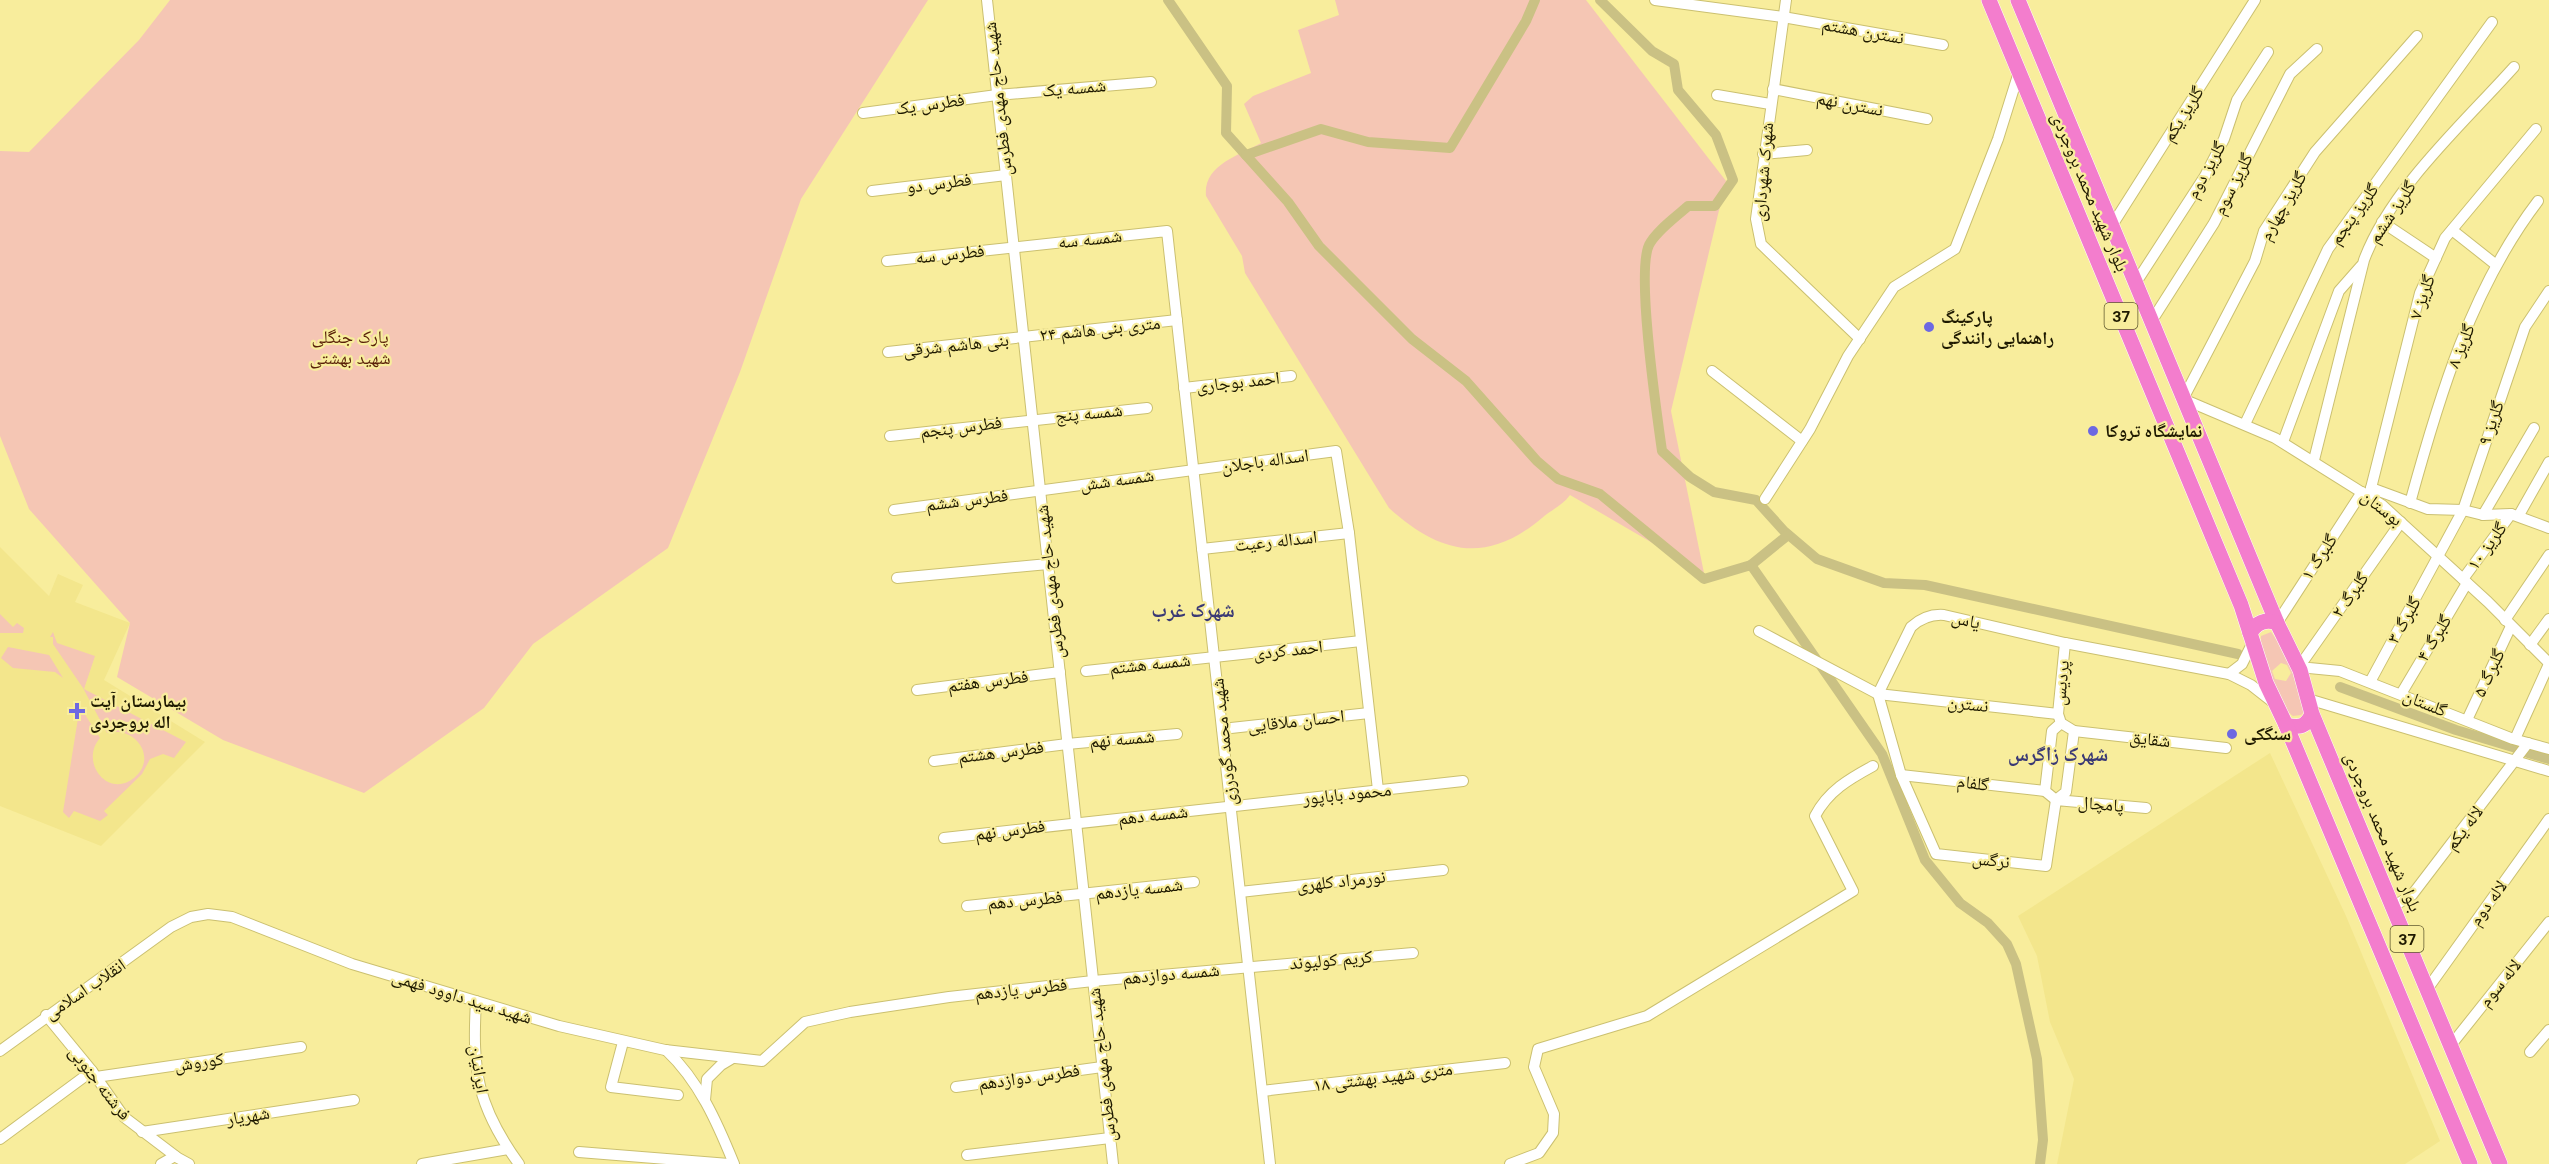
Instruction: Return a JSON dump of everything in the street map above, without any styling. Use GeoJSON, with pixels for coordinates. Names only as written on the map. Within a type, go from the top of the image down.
{"type":"FeatureCollection","features":[{"type":"Feature","properties":{"kind":"highway","name":"بلوار شهید محمد بروجردی"},"geometry":{"type":"LineString","coordinates":[[1989,0],[2237,595],[2252,637]]}},
{"type":"Feature","properties":{"kind":"highway","name":"بلوار شهید محمد بروجردی"},"geometry":{"type":"LineString","coordinates":[[2018,0],[2277,623]]}},
{"type":"Feature","properties":{"kind":"highway"},"geometry":{"type":"LineString","coordinates":[[2252,637],[2259,623],[2268,621],[2277,623]]}},
{"type":"Feature","properties":{"kind":"highway","name":"37"},"geometry":{"type":"LineString","coordinates":[[2277,623],[2299,667],[2310,707]]}},
{"type":"Feature","properties":{"kind":"highway","name":"37"},"geometry":{"type":"LineString","coordinates":[[2252,637],[2266,683],[2286,725],[2470,1164]]}},
{"type":"Feature","properties":{"kind":"highway","name":"بلوار شهید محمد بروجردی"},"geometry":{"type":"LineString","coordinates":[[2310,707],[2500,1164]]}},
{"type":"Feature","properties":{"kind":"highway"},"geometry":{"type":"LineString","coordinates":[[2286,725],[2297,728],[2304,725],[2310,707]]}},
{"type":"Feature","properties":{"kind":"street","name":"شهید حاج مهدی فطرس"},"geometry":{"type":"LineString","coordinates":[[987,0],[1113,1164]]}},
{"type":"Feature","properties":{"kind":"street","name":"نسترن هشتم"},"geometry":{"type":"LineString","coordinates":[[1655,0],[1783,17],[1943,45]]}},
{"type":"Feature","properties":{"kind":"street","name":"شهرک شهرداری"},"geometry":{"type":"LineString","coordinates":[[1786,0],[1763,154],[1756,219],[1761,244],[1860,339]]}},
{"type":"Feature","properties":{"kind":"street","name":"گلریز یکم"},"geometry":{"type":"LineString","coordinates":[[2112,227],[2255,0]]}},
{"type":"Feature","properties":{"kind":"street","name":"گلریز پنجم"},"geometry":{"type":"LineString","coordinates":[[2245,424],[2328,249],[2492,22]]}},
{"type":"Feature","properties":{"kind":"street","name":"گلریز چهارم"},"geometry":{"type":"LineString","coordinates":[[2182,399],[2255,261],[2264,231],[2302,171],[2315,152],[2417,36]]}},
{"type":"Feature","properties":{"kind":"street","name":"گلریز سوم"},"geometry":{"type":"LineString","coordinates":[[2151,322],[2214,222],[2290,74],[2317,49]]}},
{"type":"Feature","properties":{"kind":"street","name":"گلریز دوم"},"geometry":{"type":"LineString","coordinates":[[2135,284],[2205,176],[2224,139],[2237,100],[2268,52]]}},
{"type":"Feature","properties":{"kind":"street","name":"گلریز ششم"},"geometry":{"type":"LineString","coordinates":[[2314,460],[2363,264],[2374,232],[2403,191],[2514,67]]}},
{"type":"Feature","properties":{"kind":"street"},"geometry":{"type":"LineString","coordinates":[[1765,499],[1802,441],[1860,339],[1894,287],[1954,249],[1998,139],[2019,72]]}},
{"type":"Feature","properties":{"kind":"street","name":"شمسه یک"},"geometry":{"type":"LineString","coordinates":[[997,95],[1151,82]]}},
{"type":"Feature","properties":{"kind":"street","name":"نسترن نهم"},"geometry":{"type":"LineString","coordinates":[[1773,89],[1927,119]]}},
{"type":"Feature","properties":{"kind":"street","name":"فطرس یک"},"geometry":{"type":"LineString","coordinates":[[863,113],[997,95]]}},
{"type":"Feature","properties":{"kind":"street"},"geometry":{"type":"LineString","coordinates":[[1717,95],[1770,104]]}},
{"type":"Feature","properties":{"kind":"street","name":"گلریز ۷"},"geometry":{"type":"LineString","coordinates":[[2367,492],[2420,293],[2436,258],[2452,230],[2536,129]]}},
{"type":"Feature","properties":{"kind":"street"},"geometry":{"type":"LineString","coordinates":[[1763,154],[1807,150]]}},
{"type":"Feature","properties":{"kind":"street","name":"فطرس دو"},"geometry":{"type":"LineString","coordinates":[[872,191],[1006,175]]}},
{"type":"Feature","properties":{"kind":"street","name":"گلریز ۸"},"geometry":{"type":"LineString","coordinates":[[2410,502],[2431,426],[2457,352],[2495,264],[2538,201]]}},
{"type":"Feature","properties":{"kind":"street"},"geometry":{"type":"LineString","coordinates":[[2382,222],[2436,258]]}},
{"type":"Feature","properties":{"kind":"street"},"geometry":{"type":"LineString","coordinates":[[2452,230],[2495,264]]}},
{"type":"Feature","properties":{"kind":"street","name":"شمسه سه"},"geometry":{"type":"LineString","coordinates":[[1014,247],[1167,231]]}},
{"type":"Feature","properties":{"kind":"street","name":"شهید محمد گودرزی"},"geometry":{"type":"LineString","coordinates":[[1167,231],[1270,1164]]}},
{"type":"Feature","properties":{"kind":"street","name":"فطرس سه"},"geometry":{"type":"LineString","coordinates":[[887,261],[1014,247]]}},
{"type":"Feature","properties":{"kind":"street"},"geometry":{"type":"LineString","coordinates":[[2283,442],[2339,291],[2363,264]]}},
{"type":"Feature","properties":{"kind":"street","name":"گلریز ۹"},"geometry":{"type":"LineString","coordinates":[[2438,558],[2463,510],[2525,327],[2549,291]]}},
{"type":"Feature","properties":{"kind":"street","name":"۲۴ متری بنی هاشم"},"geometry":{"type":"LineString","coordinates":[[1023,337],[1177,321]]}},
{"type":"Feature","properties":{"kind":"street","name":"بنی هاشم شرقی"},"geometry":{"type":"LineString","coordinates":[[888,352],[1023,337]]}},
{"type":"Feature","properties":{"kind":"street"},"geometry":{"type":"LineString","coordinates":[[1712,371],[1802,441]]}},
{"type":"Feature","properties":{"kind":"street","name":"احمد بوجاری"},"geometry":{"type":"LineString","coordinates":[[1184,388],[1291,376]]}},
{"type":"Feature","properties":{"kind":"street","name":"بوستان"},"geometry":{"type":"LineString","coordinates":[[2182,399],[2283,442],[2367,492],[2465,581],[2549,663]]}},
{"type":"Feature","properties":{"kind":"street","name":"شمسه پنج"},"geometry":{"type":"LineString","coordinates":[[1032,418],[1147,408]]}},
{"type":"Feature","properties":{"kind":"street","name":"فطرس پنجم"},"geometry":{"type":"LineString","coordinates":[[890,436],[1032,418]]}},
{"type":"Feature","properties":{"kind":"street"},"geometry":{"type":"LineString","coordinates":[[2483,515],[2534,428]]}},
{"type":"Feature","properties":{"kind":"street","name":"اسداله باجلان"},"geometry":{"type":"LineString","coordinates":[[1194,470],[1336,451],[1349,533]]}},
{"type":"Feature","properties":{"kind":"street","name":"گلریز ۱۰"},"geometry":{"type":"LineString","coordinates":[[2465,581],[2515,514],[2549,462]]}},
{"type":"Feature","properties":{"kind":"street","name":"شمسه شش"},"geometry":{"type":"LineString","coordinates":[[1040,491],[1194,470]]}},
{"type":"Feature","properties":{"kind":"street","name":"فطرس ششم"},"geometry":{"type":"LineString","coordinates":[[894,510],[1040,491]]}},
{"type":"Feature","properties":{"kind":"street"},"geometry":{"type":"LineString","coordinates":[[2367,492],[2410,502],[2428,509],[2463,510],[2483,515],[2515,514],[2549,528]]}},
{"type":"Feature","properties":{"kind":"street","name":"گلبرگ ۱"},"geometry":{"type":"LineString","coordinates":[[2277,623],[2367,492]]}},
{"type":"Feature","properties":{"kind":"street","name":"گلبرگ ۲"},"geometry":{"type":"LineString","coordinates":[[2299,667],[2401,522]]}},
{"type":"Feature","properties":{"kind":"street"},"geometry":{"type":"LineString","coordinates":[[1349,533],[1378,790]]}},
{"type":"Feature","properties":{"kind":"street","name":"اسداله رعیت"},"geometry":{"type":"LineString","coordinates":[[1202,549],[1349,533]]}},
{"type":"Feature","properties":{"kind":"street","name":"گلبرگ ۵"},"geometry":{"type":"LineString","coordinates":[[2467,720],[2508,623],[2549,555]]}},
{"type":"Feature","properties":{"kind":"street","name":"گلبرگ ۳"},"geometry":{"type":"LineString","coordinates":[[2370,682],[2438,558]]}},
{"type":"Feature","properties":{"kind":"street"},"geometry":{"type":"LineString","coordinates":[[897,578],[1048,564]]}},
{"type":"Feature","properties":{"kind":"street","name":"گلبرگ ۴"},"geometry":{"type":"LineString","coordinates":[[2402,694],[2465,581]]}},
{"type":"Feature","properties":{"kind":"street","name":"یاس"},"geometry":{"type":"LineString","coordinates":[[1878,694],[1911,627],[1919,620],[1934,615],[2229,674],[2251,685],[2276,704]]}},
{"type":"Feature","properties":{"kind":"street"},"geometry":{"type":"LineString","coordinates":[[2530,645],[2549,619]]}},
{"type":"Feature","properties":{"kind":"street"},"geometry":{"type":"LineString","coordinates":[[1759,631],[1878,694],[1901,775]]}},
{"type":"Feature","properties":{"kind":"street"},"geometry":{"type":"LineString","coordinates":[[2229,674],[2242,664],[2252,637]]}},
{"type":"Feature","properties":{"kind":"street","name":"احمد کردی"},"geometry":{"type":"LineString","coordinates":[[1214,658],[1361,642]]}},
{"type":"Feature","properties":{"kind":"street","name":"پردیس"},"geometry":{"type":"LineString","coordinates":[[2045,791],[2052,731],[2060,719],[2065,643]]}},
{"type":"Feature","properties":{"kind":"street","name":"شمسه هشتم"},"geometry":{"type":"LineString","coordinates":[[1086,670],[1214,658]]}},
{"type":"Feature","properties":{"kind":"street"},"geometry":{"type":"LineString","coordinates":[[2515,739],[2549,663]]}},
{"type":"Feature","properties":{"kind":"street","name":"گلستان"},"geometry":{"type":"LineString","coordinates":[[2299,667],[2340,671],[2515,739],[2549,749]]}},
{"type":"Feature","properties":{"kind":"street","name":"فطرس هفتم"},"geometry":{"type":"LineString","coordinates":[[917,690],[1060,672]]}},
{"type":"Feature","properties":{"kind":"street","name":"نسترن"},"geometry":{"type":"LineString","coordinates":[[1878,694],[2060,719]]}},
{"type":"Feature","properties":{"kind":"street","name":"گلستان"},"geometry":{"type":"LineString","coordinates":[[2310,707],[2549,771]]}},
{"type":"Feature","properties":{"kind":"street","name":"احسان ملاقایی"},"geometry":{"type":"LineString","coordinates":[[1222,729],[1369,713]]}},
{"type":"Feature","properties":{"kind":"street","name":"پردیس"},"geometry":{"type":"LineString","coordinates":[[2046,866],[2056,800],[2066,792],[2074,731],[2060,719]]}},
{"type":"Feature","properties":{"kind":"street","name":"شقایق"},"geometry":{"type":"LineString","coordinates":[[2074,731],[2226,748]]}},
{"type":"Feature","properties":{"kind":"street","name":"شمسه نهم"},"geometry":{"type":"LineString","coordinates":[[1067,744],[1177,734]]}},
{"type":"Feature","properties":{"kind":"street","name":"لاله یکم"},"geometry":{"type":"LineString","coordinates":[[2394,906],[2412,895],[2528,743]]}},
{"type":"Feature","properties":{"kind":"street","name":"فطرس هشتم"},"geometry":{"type":"LineString","coordinates":[[934,761],[1067,744]]}},
{"type":"Feature","properties":{"kind":"street"},"geometry":{"type":"LineString","coordinates":[[1529,1164],[1553,1133],[1554,1114],[1534,1066],[1538,1049],[1647,1016],[1853,891],[1815,816],[1825,799],[1856,775],[1873,766]]}},
{"type":"Feature","properties":{"kind":"street","name":"گلفام"},"geometry":{"type":"LineString","coordinates":[[1901,775],[2045,791]]}},
{"type":"Feature","properties":{"kind":"street","name":"نرگس"},"geometry":{"type":"LineString","coordinates":[[1901,775],[1936,854],[2046,866]]}},
{"type":"Feature","properties":{"kind":"street","name":"محمود باباپور"},"geometry":{"type":"LineString","coordinates":[[1231,807],[1463,782]]}},
{"type":"Feature","properties":{"kind":"street"},"geometry":{"type":"LineString","coordinates":[[2045,791],[2056,800]]}},
{"type":"Feature","properties":{"kind":"street","name":"پامچال"},"geometry":{"type":"LineString","coordinates":[[2056,800],[2146,808]]}},
{"type":"Feature","properties":{"kind":"street","name":"شمسه دهم"},"geometry":{"type":"LineString","coordinates":[[1076,822],[1231,807]]}},
{"type":"Feature","properties":{"kind":"street","name":"لاله دوم"},"geometry":{"type":"LineString","coordinates":[[2427,988],[2549,819]]}},
{"type":"Feature","properties":{"kind":"street","name":"فطرس نهم"},"geometry":{"type":"LineString","coordinates":[[944,838],[1076,822]]}},
{"type":"Feature","properties":{"kind":"street","name":"نورمراد کلهری"},"geometry":{"type":"LineString","coordinates":[[1240,892],[1443,870]]}},
{"type":"Feature","properties":{"kind":"street","name":"شمسه یازدهم"},"geometry":{"type":"LineString","coordinates":[[1084,895],[1194,882]]}},
{"type":"Feature","properties":{"kind":"street","name":"فطرس دهم"},"geometry":{"type":"LineString","coordinates":[[967,906],[1084,895]]}},
{"type":"Feature","properties":{"kind":"street","name":"شهید سید داوود فهمی"},"geometry":{"type":"LineString","coordinates":[[171,927],[191,917],[208,914],[232,917],[352,964],[623,1042],[665,1050],[762,1061]]}},
{"type":"Feature","properties":{"kind":"street","name":"لاله سوم"},"geometry":{"type":"LineString","coordinates":[[2451,1045],[2549,922]]}},
{"type":"Feature","properties":{"kind":"street","name":"انقلاب اسلامی"},"geometry":{"type":"LineString","coordinates":[[0,1051],[46,1015],[136,954],[171,927]]}},
{"type":"Feature","properties":{"kind":"street","name":"کریم کولیوند"},"geometry":{"type":"LineString","coordinates":[[1248,968],[1413,953]]}},
{"type":"Feature","properties":{"kind":"street","name":"شمسه دوازدهم"},"geometry":{"type":"LineString","coordinates":[[1093,981],[1248,968]]}},
{"type":"Feature","properties":{"kind":"street","name":"فطرس یازدهم"},"geometry":{"type":"LineString","coordinates":[[762,1061],[805,1022],[949,997],[1093,981]]}},
{"type":"Feature","properties":{"kind":"street","name":"ایرانیان"},"geometry":{"type":"LineString","coordinates":[[476,1001],[473,1044],[477,1083],[497,1134],[519,1164]]}},
{"type":"Feature","properties":{"kind":"street","name":"فرشته جنوبی"},"geometry":{"type":"LineString","coordinates":[[46,1015],[94,1074],[124,1117],[189,1164]]}},
{"type":"Feature","properties":{"kind":"street"},"geometry":{"type":"LineString","coordinates":[[2530,1052],[2549,1030]]}},
{"type":"Feature","properties":{"kind":"street"},"geometry":{"type":"LineString","coordinates":[[623,1042],[611,1087],[678,1095]]}},
{"type":"Feature","properties":{"kind":"street","name":"کوروش"},"geometry":{"type":"LineString","coordinates":[[94,1074],[301,1047]]}},
{"type":"Feature","properties":{"kind":"street"},"geometry":{"type":"LineString","coordinates":[[665,1050],[683,1066],[705,1100],[734,1164]]}},
{"type":"Feature","properties":{"kind":"street"},"geometry":{"type":"LineString","coordinates":[[705,1100],[707,1079],[731,1059]]}},
{"type":"Feature","properties":{"kind":"street","name":"۱۸ متری شهید بهشتی"},"geometry":{"type":"LineString","coordinates":[[1262,1091],[1504,1063]]}},
{"type":"Feature","properties":{"kind":"street","name":"فطرس دوازدهم"},"geometry":{"type":"LineString","coordinates":[[956,1087],[1102,1067]]}},
{"type":"Feature","properties":{"kind":"street"},"geometry":{"type":"LineString","coordinates":[[0,1139],[94,1074]]}},
{"type":"Feature","properties":{"kind":"street","name":"شهریار"},"geometry":{"type":"LineString","coordinates":[[142,1132],[354,1100]]}},
{"type":"Feature","properties":{"kind":"street"},"geometry":{"type":"LineString","coordinates":[[968,1155],[1110,1138]]}},
{"type":"Feature","properties":{"kind":"street"},"geometry":{"type":"LineString","coordinates":[[422,1164],[508,1149]]}},
{"type":"Feature","properties":{"kind":"street"},"geometry":{"type":"LineString","coordinates":[[579,1152],[729,1164]]}},
{"type":"Feature","properties":{"kind":"street"},"geometry":{"type":"LineString","coordinates":[[1510,1164],[1539,1153]]}},
{"type":"Feature","properties":{"kind":"street"},"geometry":{"type":"LineString","coordinates":[[161,1164],[175,1156]]}},
{"type":"Feature","properties":{"kind":"shaded area","name":"بیمارستان آیت اله بروجردی"},"geometry":{"type":"Polygon","coordinates":[[[0,547],[49,596],[58,574],[83,585],[75,602],[130,623],[104,680],[205,742],[101,846],[0,806],[0,547]]]}},
{"type":"Feature","properties":{"kind":"shaded area"},"geometry":{"type":"Polygon","coordinates":[[[2270,753],[2346,916],[2440,1141],[2405,1164],[2057,1164],[2074,1079],[2050,1022],[2037,956],[2018,916],[2270,753]]]}},
{"type":"Feature","properties":{"kind":"green space","name":"پارک جنگلی شهید بهشتی"},"geometry":{"type":"Polygon","coordinates":[[[170,0],[928,0],[801,199],[740,372],[668,548],[533,644],[484,708],[364,793],[223,740],[117,677],[130,623],[29,509],[0,436],[0,151],[29,152],[139,40],[170,0]]]}},
{"type":"Feature","properties":{"kind":"green space"},"geometry":{"type":"Polygon","coordinates":[[[1335,0],[1586,0],[1726,181],[1671,411],[1704,573],[1570,495],[1521,533],[1502,543],[1482,548],[1464,548],[1445,544],[1408,524],[1389,508],[1245,273],[1242,256],[1206,196],[1210,176],[1216,169],[1233,157],[1261,143],[1244,104],[1253,96],[1311,73],[1298,30],[1339,15],[1335,0]]]}},
{"type":"Feature","properties":{"kind":"green space"},"geometry":{"type":"Polygon","coordinates":[[[0,614],[13,627],[17,623],[24,628],[23,633],[0,633],[0,614]]]}},
{"type":"Feature","properties":{"kind":"green space"},"geometry":{"type":"Polygon","coordinates":[[[53,632],[57,643],[95,656],[84,689],[186,742],[174,758],[163,754],[150,759],[142,774],[104,811],[108,815],[100,821],[74,811],[69,818],[63,812],[79,712],[82,710],[100,738],[94,747],[93,757],[99,775],[106,781],[115,784],[134,778],[141,770],[144,752],[134,738],[117,732],[107,733],[83,688],[53,644],[53,637],[50,637],[53,632]]]}},
{"type":"Feature","properties":{"kind":"green space"},"geometry":{"type":"Polygon","coordinates":[[[2271,632],[2287,655],[2305,711],[2301,715],[2293,716],[2275,691],[2266,667],[2261,636],[2271,632]],[[2281,663],[2272,671],[2275,679],[2286,681],[2291,673],[2287,665],[2281,663]]]}},
{"type":"Feature","properties":{"kind":"green space"},"geometry":{"type":"Polygon","coordinates":[[[8,647],[49,655],[63,678],[55,672],[13,668],[1,658],[8,647]]]}},
{"type":"Feature","properties":{"kind":"waterway"},"geometry":{"type":"LineString","coordinates":[[1168,0],[1227,86],[1226,133],[1288,202],[1319,246],[1412,339],[1466,381],[1537,461],[1558,479],[1600,494],[1704,579],[1751,565],[1882,754],[1925,860],[1960,903],[1988,923],[2007,944],[2016,964],[2037,1059],[2043,1140],[2040,1164]]}},
{"type":"Feature","properties":{"kind":"waterway"},"geometry":{"type":"LineString","coordinates":[[1246,155],[1321,129],[1368,142],[1450,148],[1526,21],[1535,0]]}},
{"type":"Feature","properties":{"kind":"waterway"},"geometry":{"type":"LineString","coordinates":[[1600,0],[1652,51],[1674,64],[1678,90],[1716,135],[1733,180],[1715,206],[1688,206],[1661,229],[1649,245],[1646,260],[1646,313],[1662,451],[1690,477],[1714,492],[1756,500],[1784,531],[1817,559],[1884,583],[1925,585],[2238,654]]}},
{"type":"Feature","properties":{"kind":"waterway"},"geometry":{"type":"LineString","coordinates":[[1751,565],[1788,535]]}},
{"type":"Feature","properties":{"kind":"waterway"},"geometry":{"type":"LineString","coordinates":[[2340,687],[2456,730],[2516,748]]}},
{"type":"Feature","properties":{"kind":"waterway"},"geometry":{"type":"LineString","coordinates":[[2528,753],[2549,759]]}},
{"type":"Feature","properties":{"kind":"place","name":"پارکینگ راهنمایی رانندگی"},"geometry":{"type":"Point","coordinates":[1929,327]}},
{"type":"Feature","properties":{"kind":"place","name":"نمایشگاه تروکا"},"geometry":{"type":"Point","coordinates":[2093,431]}},
{"type":"Feature","properties":{"kind":"place","name":"بیمارستان آیت اله بروجردی"},"geometry":{"type":"Point","coordinates":[77,711]}},
{"type":"Feature","properties":{"kind":"place","name":"سنگکی"},"geometry":{"type":"Point","coordinates":[2232,734]}},
{"type":"Feature","properties":{"kind":"district","name":"شهرک غرب"},"geometry":{"type":"Point","coordinates":[1193,610]}},
{"type":"Feature","properties":{"kind":"district","name":"شهرک زاگرس"},"geometry":{"type":"Point","coordinates":[2058,754]}}]}
